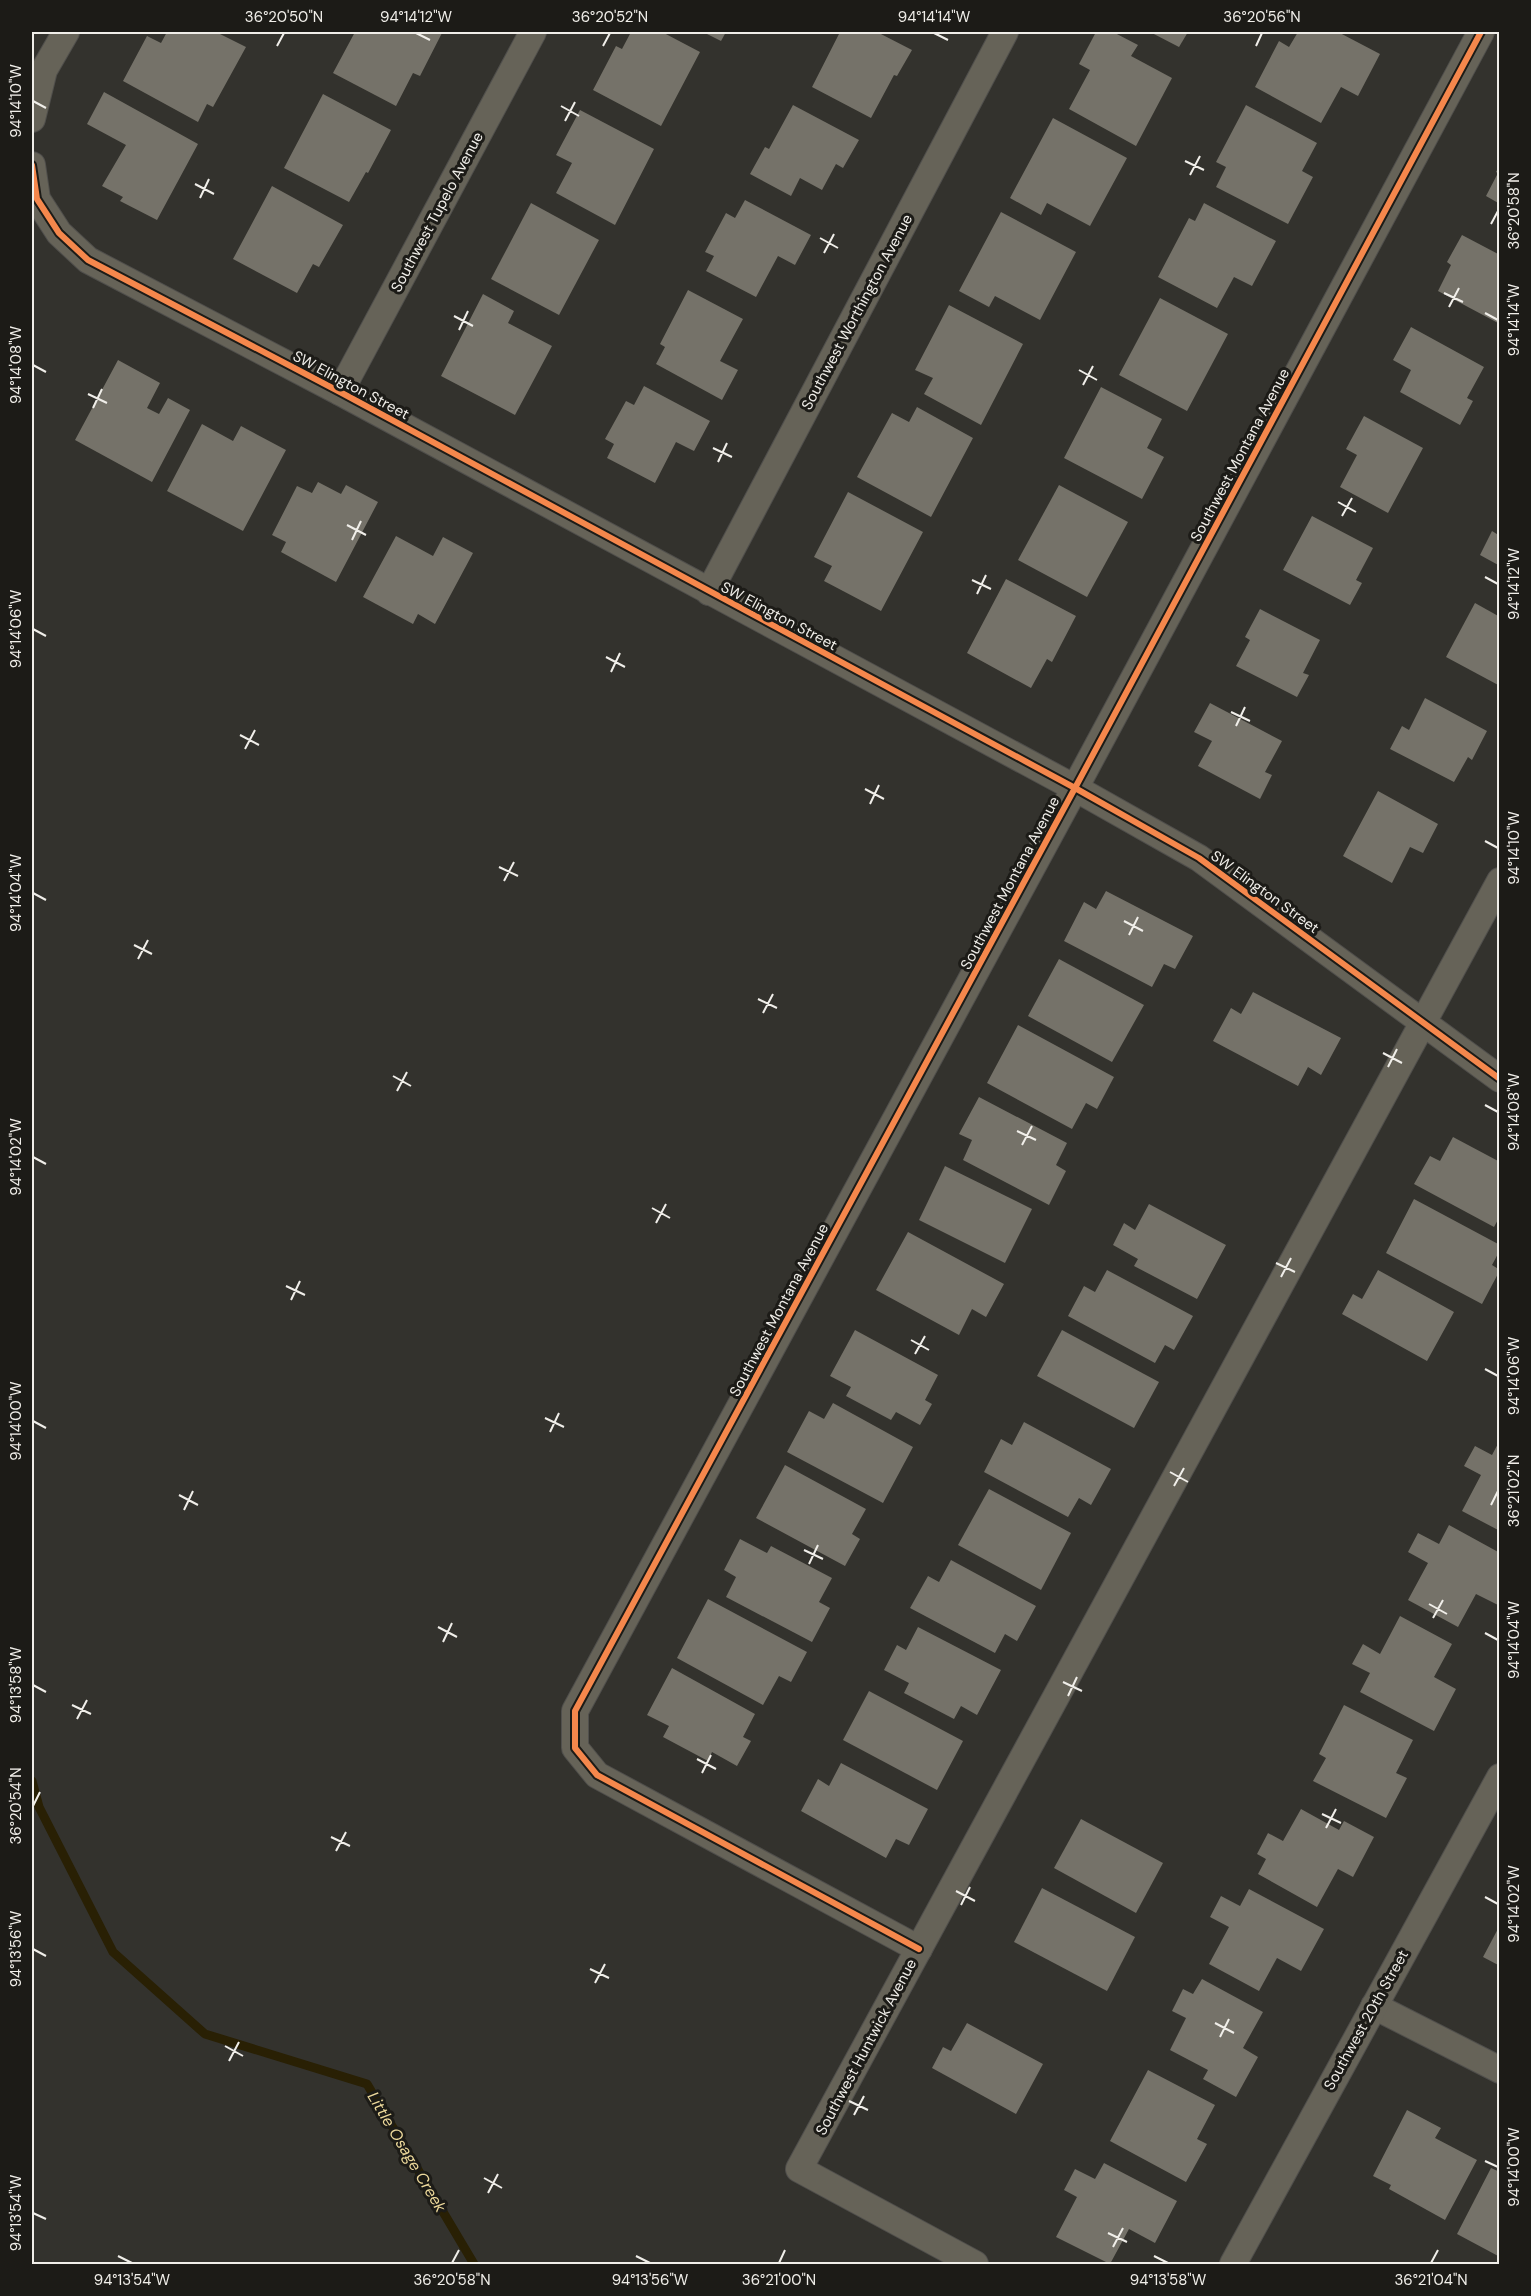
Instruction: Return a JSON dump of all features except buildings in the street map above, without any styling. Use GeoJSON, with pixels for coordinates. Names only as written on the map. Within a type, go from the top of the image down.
{"type":"FeatureCollection","features":[{"type":"Feature","properties":{"kind":"street"},"geometry":{"type":"LineString","coordinates":[[32,119],[44,70],[66,32]]}},
{"type":"Feature","properties":{"kind":"street","name":"Southwest Tupelo Avenue"},"geometry":{"type":"LineString","coordinates":[[340,392],[533,32]]}},
{"type":"Feature","properties":{"kind":"street","name":"Southwest Worthington Avenue"},"geometry":{"type":"LineString","coordinates":[[709,592],[1005,32]]}},
{"type":"Feature","properties":{"kind":"street","name":"Southwest Montana Avenue"},"geometry":{"type":"LineString","coordinates":[[919,1949],[597,1775],[575,1748],[575,1711],[1075,789],[1481,32]]}},
{"type":"Feature","properties":{"kind":"street","name":"SW Elington Street"},"geometry":{"type":"LineString","coordinates":[[32,165],[37,199],[59,233],[87,260],[340,392],[1199,858],[1500,1079]]}},
{"type":"Feature","properties":{"kind":"street","name":"Southwest Huntwick Avenue"},"geometry":{"type":"LineString","coordinates":[[975,2265],[799,2169],[1500,881]]}},
{"type":"Feature","properties":{"kind":"street","name":"Southwest 20th Street"},"geometry":{"type":"LineString","coordinates":[[1233,2265],[1500,1777]]}},
{"type":"Feature","properties":{"kind":"street"},"geometry":{"type":"LineString","coordinates":[[1374,2006],[1500,2070]]}},
{"type":"Feature","properties":{"kind":"waterway","name":"Little Osage Creek"},"geometry":{"type":"LineString","coordinates":[[32,1781],[39,1807],[113,1952],[205,2034],[367,2084],[474,2264]]}},
{"type":"Feature","properties":{"kind":"cycle path"},"geometry":{"type":"LineString","coordinates":[[919,1949],[597,1775],[575,1748],[575,1711],[1481,32]]}},
{"type":"Feature","properties":{"kind":"cycle path"},"geometry":{"type":"LineString","coordinates":[[32,165],[37,199],[59,233],[88,260],[340,392],[1075,788],[1199,858],[1500,1079]]}}]}
